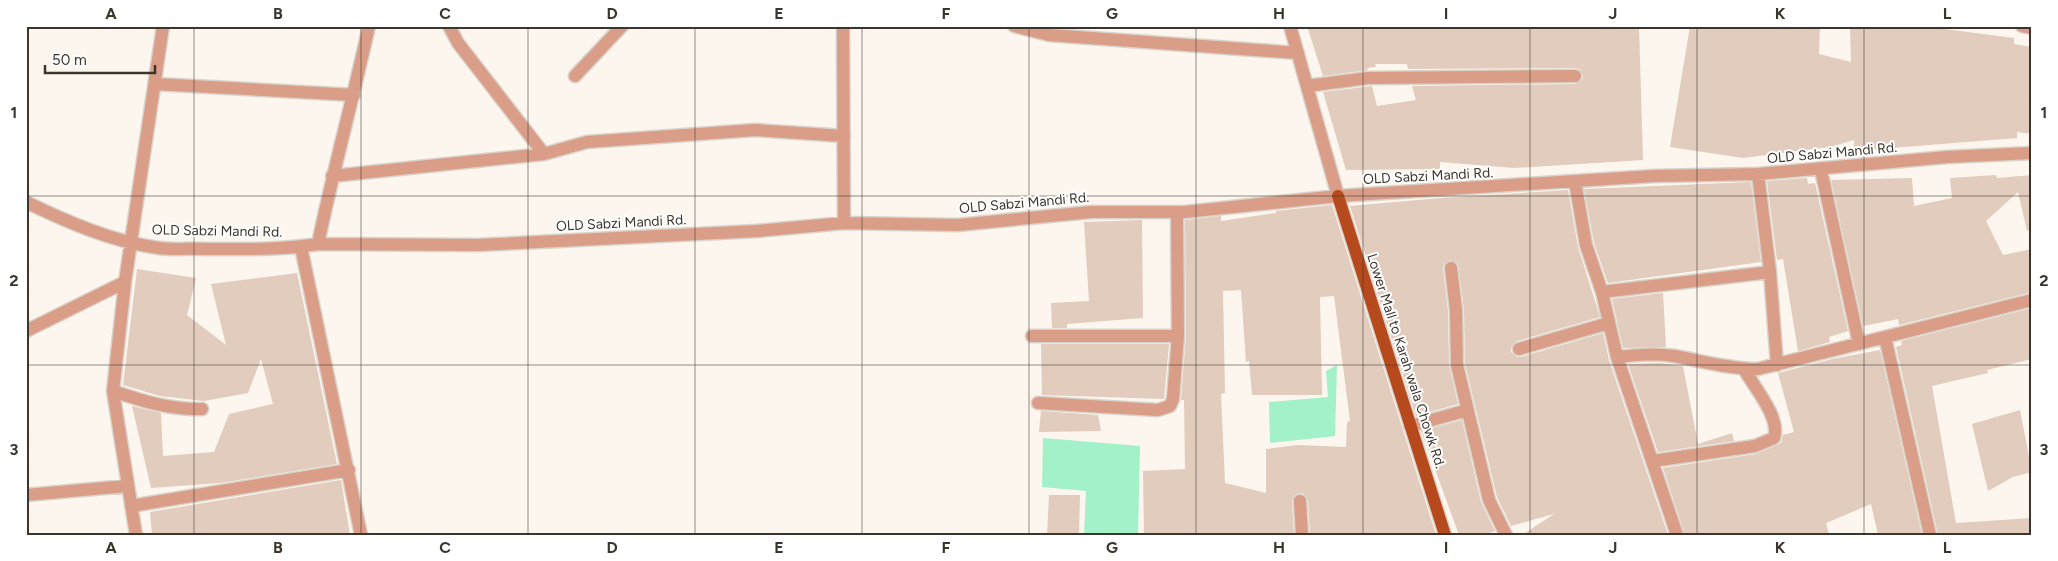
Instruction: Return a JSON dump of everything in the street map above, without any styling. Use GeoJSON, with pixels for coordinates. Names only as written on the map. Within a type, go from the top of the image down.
{"type":"FeatureCollection","features":[{"type":"Feature","properties":{"kind":"main road","name":"Lower Mall to Karah wala Chowk Rd."},"geometry":{"type":"LineString","coordinates":[[1338,196],[1445,535]]}},
{"type":"Feature","properties":{"kind":"street"},"geometry":{"type":"LineString","coordinates":[[136,535],[113,391],[130,242],[163,26]]}},
{"type":"Feature","properties":{"kind":"street"},"geometry":{"type":"LineString","coordinates":[[318,244],[332,176],[354,95],[369,26]]}},
{"type":"Feature","properties":{"kind":"street"},"geometry":{"type":"LineString","coordinates":[[449,26],[458,43],[544,154]]}},
{"type":"Feature","properties":{"kind":"street"},"geometry":{"type":"LineString","coordinates":[[575,76],[622,26]]}},
{"type":"Feature","properties":{"kind":"street"},"geometry":{"type":"LineString","coordinates":[[843,26],[844,223]]}},
{"type":"Feature","properties":{"kind":"street"},"geometry":{"type":"LineString","coordinates":[[1014,26],[1049,35],[1298,53]]}},
{"type":"Feature","properties":{"kind":"street"},"geometry":{"type":"LineString","coordinates":[[1290,26],[1338,196]]}},
{"type":"Feature","properties":{"kind":"street"},"geometry":{"type":"LineString","coordinates":[[2022,26],[2032,28]]}},
{"type":"Feature","properties":{"kind":"street"},"geometry":{"type":"LineString","coordinates":[[1307,86],[1368,78],[1575,76]]}},
{"type":"Feature","properties":{"kind":"street"},"geometry":{"type":"LineString","coordinates":[[155,84],[354,95]]}},
{"type":"Feature","properties":{"kind":"street"},"geometry":{"type":"LineString","coordinates":[[332,176],[544,154],[587,142],[756,130],[844,136]]}},
{"type":"Feature","properties":{"kind":"street","name":"OLD Sabzi Mandi Rd."},"geometry":{"type":"LineString","coordinates":[[26,202],[62,220],[130,242],[160,248],[301,247],[318,244],[478,245],[758,231],[844,223],[958,225],[1091,212],[1177,212],[1338,196],[1654,176],[1758,174],[1947,158],[2032,153]]}},
{"type":"Feature","properties":{"kind":"street"},"geometry":{"type":"LineString","coordinates":[[1821,170],[1859,344]]}},
{"type":"Feature","properties":{"kind":"street"},"geometry":{"type":"LineString","coordinates":[[1758,174],[1770,272],[1777,364]]}},
{"type":"Feature","properties":{"kind":"street"},"geometry":{"type":"LineString","coordinates":[[1575,182],[1586,244],[1602,292],[1617,357],[1677,535]]}},
{"type":"Feature","properties":{"kind":"street"},"geometry":{"type":"LineString","coordinates":[[1038,402],[1158,410],[1170,406],[1173,399],[1178,336],[1177,212]]}},
{"type":"Feature","properties":{"kind":"street"},"geometry":{"type":"LineString","coordinates":[[301,247],[349,470],[361,535]]}},
{"type":"Feature","properties":{"kind":"street"},"geometry":{"type":"LineString","coordinates":[[1451,268],[1456,310],[1457,365],[1478,462],[1489,500],[1506,535]]}},
{"type":"Feature","properties":{"kind":"street"},"geometry":{"type":"LineString","coordinates":[[1602,292],[1770,272]]}},
{"type":"Feature","properties":{"kind":"street"},"geometry":{"type":"LineString","coordinates":[[26,331],[125,282]]}},
{"type":"Feature","properties":{"kind":"street"},"geometry":{"type":"LineString","coordinates":[[1617,357],[1644,354],[1673,356],[1744,369],[1758,369],[2032,300]]}},
{"type":"Feature","properties":{"kind":"street"},"geometry":{"type":"LineString","coordinates":[[1518,349],[1609,323]]}},
{"type":"Feature","properties":{"kind":"street"},"geometry":{"type":"LineString","coordinates":[[1032,336],[1178,336]]}},
{"type":"Feature","properties":{"kind":"street"},"geometry":{"type":"LineString","coordinates":[[1885,337],[1930,535]]}},
{"type":"Feature","properties":{"kind":"street"},"geometry":{"type":"LineString","coordinates":[[1653,461],[1755,446],[1774,438],[1776,431],[1774,418],[1744,369]]}},
{"type":"Feature","properties":{"kind":"street"},"geometry":{"type":"LineString","coordinates":[[113,391],[160,405],[187,410],[202,409]]}},
{"type":"Feature","properties":{"kind":"street"},"geometry":{"type":"LineString","coordinates":[[1410,426],[1468,410]]}},
{"type":"Feature","properties":{"kind":"street"},"geometry":{"type":"LineString","coordinates":[[132,506],[349,470]]}},
{"type":"Feature","properties":{"kind":"street"},"geometry":{"type":"LineString","coordinates":[[26,495],[127,486]]}},
{"type":"Feature","properties":{"kind":"street"},"geometry":{"type":"LineString","coordinates":[[1300,501],[1302,535]]}},
{"type":"Feature","properties":{"kind":"green space"},"geometry":{"type":"Polygon","coordinates":[[[1337,365],[1335,436],[1270,443],[1269,402],[1328,397],[1326,371],[1337,365]]]}},
{"type":"Feature","properties":{"kind":"green space"},"geometry":{"type":"Polygon","coordinates":[[[1043,438],[1140,446],[1138,535],[1084,535],[1086,491],[1042,487],[1043,438]]]}},
{"type":"Feature","properties":{"kind":"building"},"geometry":{"type":"Polygon","coordinates":[[[1307,26],[1639,26],[1643,160],[1514,168],[1440,162],[1440,169],[1346,170],[1323,92],[1372,86],[1377,106],[1416,100],[1412,86],[1575,84],[1582,80],[1583,75],[1579,69],[1575,68],[1408,69],[1407,64],[1375,64],[1376,67],[1367,68],[1368,70],[1323,76],[1307,26]]]}},
{"type":"Feature","properties":{"kind":"building"},"geometry":{"type":"Polygon","coordinates":[[[1690,26],[1820,26],[1819,54],[1851,62],[1850,26],[1922,26],[2014,38],[2014,44],[2032,47],[2032,134],[2017,132],[2017,138],[1854,151],[1854,140],[1830,147],[1743,158],[1670,147],[1690,26]]]}},
{"type":"Feature","properties":{"kind":"building"},"geometry":{"type":"Polygon","coordinates":[[[1996,175],[1997,178],[2032,175],[2032,230],[2027,231],[2018,192],[1986,221],[2003,255],[2032,249],[2032,292],[1899,325],[1898,319],[1863,326],[1831,180],[1912,178],[1914,206],[1952,198],[1950,178],[1996,175]]]}},
{"type":"Feature","properties":{"kind":"building"},"geometry":{"type":"Polygon","coordinates":[[[1807,178],[1808,184],[1815,183],[1848,331],[1829,337],[1830,342],[1798,351],[1783,259],[1777,260],[1767,181],[1807,178]]]}},
{"type":"Feature","properties":{"kind":"building"},"geometry":{"type":"Polygon","coordinates":[[[1751,182],[1761,262],[1608,283],[1594,243],[1584,189],[1751,182]]]}},
{"type":"Feature","properties":{"kind":"building"},"geometry":{"type":"Polygon","coordinates":[[[1568,190],[1578,247],[1600,317],[1517,341],[1511,347],[1511,352],[1517,357],[1521,357],[1603,333],[1609,360],[1668,535],[1522,535],[1554,514],[1511,526],[1497,497],[1465,364],[1464,310],[1458,264],[1450,260],[1444,264],[1443,269],[1448,311],[1449,365],[1458,404],[1416,416],[1350,206],[1568,190]]]}},
{"type":"Feature","properties":{"kind":"building"},"geometry":{"type":"Polygon","coordinates":[[[1332,205],[1436,535],[1310,535],[1308,500],[1304,494],[1300,493],[1295,495],[1292,501],[1294,535],[1144,535],[1143,471],[1185,469],[1184,400],[1181,400],[1186,336],[1185,220],[1221,216],[1221,221],[1276,213],[1276,211],[1332,205]],[[1241,290],[1223,291],[1225,393],[1221,394],[1225,483],[1266,493],[1266,449],[1297,445],[1346,447],[1347,422],[1350,421],[1334,296],[1320,297],[1322,395],[1252,395],[1249,361],[1246,362],[1241,290]]]}},
{"type":"Feature","properties":{"kind":"building"},"geometry":{"type":"Polygon","coordinates":[[[1142,220],[1143,318],[1067,324],[1067,328],[1052,328],[1051,303],[1089,301],[1084,222],[1142,220]]]}},
{"type":"Feature","properties":{"kind":"building"},"geometry":{"type":"Polygon","coordinates":[[[137,269],[196,278],[187,315],[226,345],[211,284],[297,273],[337,464],[220,483],[151,488],[132,406],[161,413],[163,456],[214,452],[229,414],[273,404],[261,359],[248,393],[204,401],[160,396],[123,385],[137,269]]]}},
{"type":"Feature","properties":{"kind":"building"},"geometry":{"type":"Polygon","coordinates":[[[1663,293],[1666,347],[1623,348],[1612,299],[1663,293]]]}},
{"type":"Feature","properties":{"kind":"building"},"geometry":{"type":"Polygon","coordinates":[[[2032,308],[2032,359],[1987,370],[1988,373],[1932,386],[1956,523],[2032,518],[2032,535],[1938,535],[1896,347],[1902,345],[1901,341],[2032,308]]]}},
{"type":"Feature","properties":{"kind":"building"},"geometry":{"type":"Polygon","coordinates":[[[1041,344],[1169,344],[1164,399],[1042,395],[1041,344]]]}},
{"type":"Feature","properties":{"kind":"building"},"geometry":{"type":"Polygon","coordinates":[[[1880,350],[1922,535],[1878,535],[1871,504],[1826,523],[1829,535],[1685,535],[1663,468],[1756,454],[1781,443],[1783,435],[1794,432],[1778,373],[1832,359],[1880,350]]]}},
{"type":"Feature","properties":{"kind":"building"},"geometry":{"type":"Polygon","coordinates":[[[1659,363],[1683,366],[1698,444],[1732,433],[1734,441],[1658,452],[1628,364],[1659,363]]]}},
{"type":"Feature","properties":{"kind":"building"},"geometry":{"type":"Polygon","coordinates":[[[2020,410],[2032,472],[2013,477],[1988,491],[1972,424],[2020,410]]]}},
{"type":"Feature","properties":{"kind":"building"},"geometry":{"type":"Polygon","coordinates":[[[1041,411],[1098,415],[1101,431],[1039,432],[1041,411]]]}},
{"type":"Feature","properties":{"kind":"building"},"geometry":{"type":"Polygon","coordinates":[[[1462,420],[1481,502],[1495,531],[1482,535],[1459,535],[1421,431],[1462,420]]]}},
{"type":"Feature","properties":{"kind":"building"},"geometry":{"type":"Polygon","coordinates":[[[341,480],[350,535],[152,535],[150,512],[341,480]]]}},
{"type":"Feature","properties":{"kind":"building"},"geometry":{"type":"Polygon","coordinates":[[[1049,495],[1080,495],[1079,535],[1047,535],[1049,495]]]}}]}
